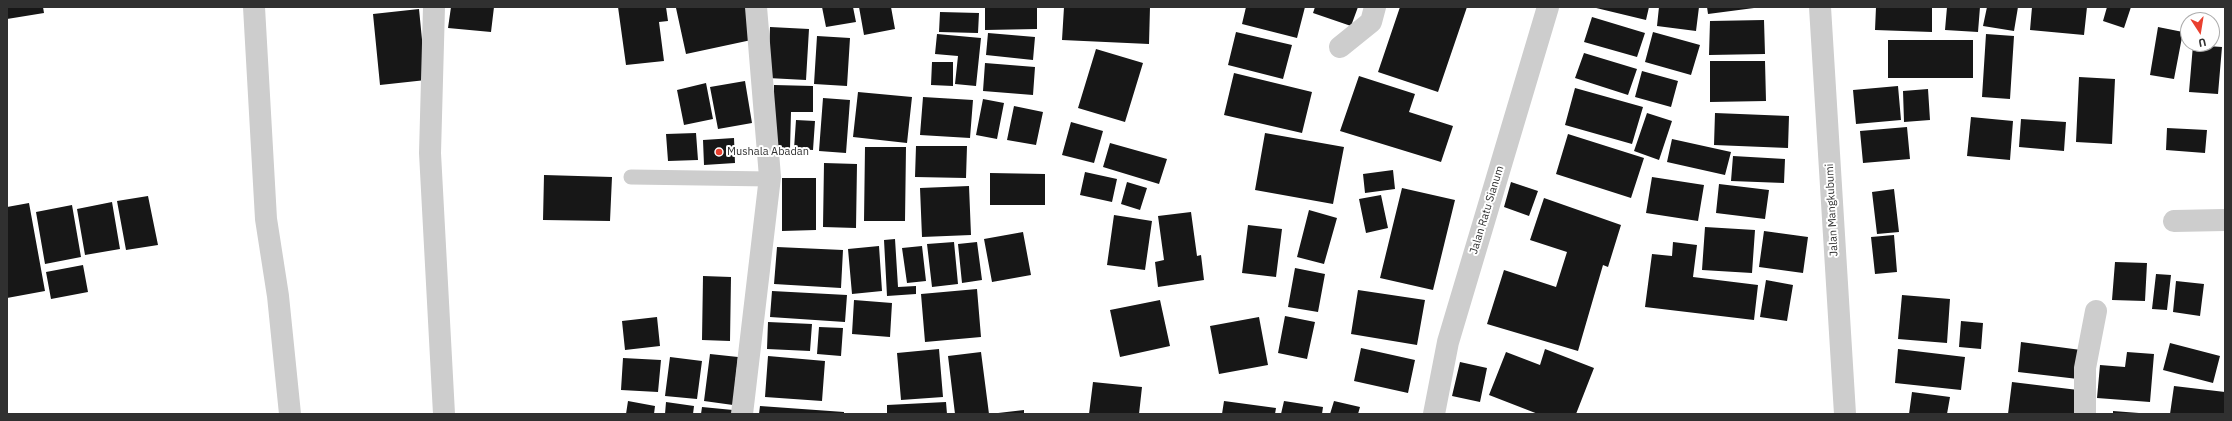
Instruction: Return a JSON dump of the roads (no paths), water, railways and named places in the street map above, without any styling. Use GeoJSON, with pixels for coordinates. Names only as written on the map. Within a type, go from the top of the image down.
{"type":"FeatureCollection","features":[{"type":"Feature","properties":{"kind":"street"},"geometry":{"type":"LineString","coordinates":[[254,7],[266,219],[278,296],[290,414]]}},
{"type":"Feature","properties":{"kind":"street"},"geometry":{"type":"LineString","coordinates":[[434,7],[430,153],[444,414]]}},
{"type":"Feature","properties":{"kind":"street"},"geometry":{"type":"LineString","coordinates":[[742,414],[770,179],[756,7]]}},
{"type":"Feature","properties":{"kind":"street"},"geometry":{"type":"LineString","coordinates":[[1340,47],[1372,22],[1375,7]]}},
{"type":"Feature","properties":{"kind":"street","name":"Jalan Ratu Sianum"},"geometry":{"type":"LineString","coordinates":[[1434,414],[1448,342],[1548,7]]}},
{"type":"Feature","properties":{"kind":"street","name":"Jalan Mangkubumi"},"geometry":{"type":"LineString","coordinates":[[1820,7],[1845,414]]}},
{"type":"Feature","properties":{"kind":"street"},"geometry":{"type":"LineString","coordinates":[[2174,221],[2225,220]]}},
{"type":"Feature","properties":{"kind":"street"},"geometry":{"type":"LineString","coordinates":[[2085,414],[2085,368],[2096,311]]}},
{"type":"Feature","properties":{"kind":"lane"},"geometry":{"type":"LineString","coordinates":[[631,177],[770,179]]}},
{"type":"Feature","properties":{"kind":"place","name":"Mushala Abadan"},"geometry":{"type":"Point","coordinates":[719,152]}}]}
